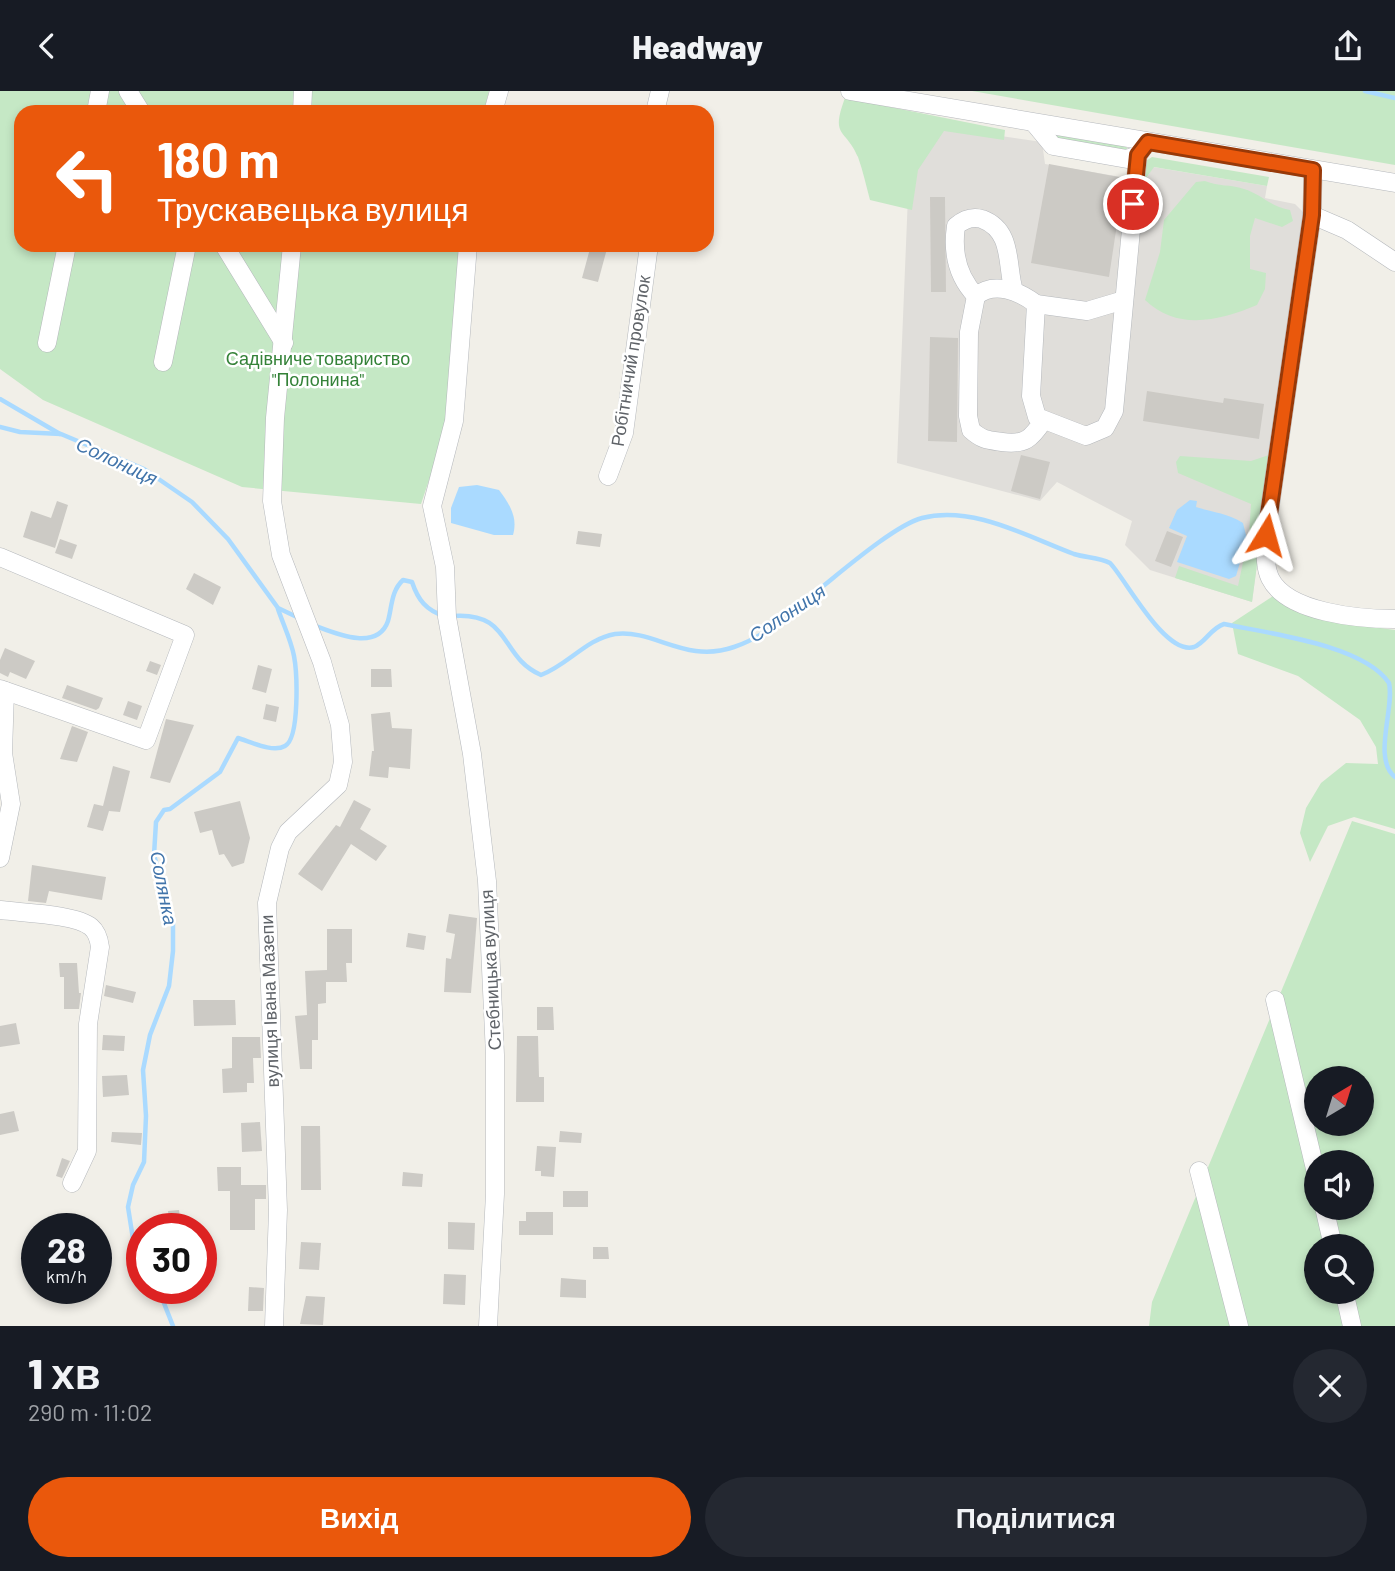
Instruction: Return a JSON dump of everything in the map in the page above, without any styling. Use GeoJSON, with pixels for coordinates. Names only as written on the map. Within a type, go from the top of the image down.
{"type":"FeatureCollection","features":[{"type":"Feature","properties":{"kind":"street"},"geometry":{"type":"LineString","coordinates":[[850,91],[885,94],[1034,123],[1143,148],[1395,183]]}},
{"type":"Feature","properties":{"kind":"street"},"geometry":{"type":"LineString","coordinates":[[1036,304],[1031,396],[1033,409],[1043,421],[1086,436],[1098,433],[1111,420],[1143,148]]}},
{"type":"Feature","properties":{"kind":"street"},"geometry":{"type":"LineString","coordinates":[[1313,170],[1312,215],[1266,535],[1265,562],[1270,578],[1281,594],[1301,604],[1368,619],[1395,619]]}},
{"type":"Feature","properties":{"kind":"street"},"geometry":{"type":"LineString","coordinates":[[1312,215],[1348,230],[1395,262]]}},
{"type":"Feature","properties":{"kind":"street"},"geometry":{"type":"LineString","coordinates":[[976,296],[962,281],[954,239],[956,226],[963,220],[977,218],[997,229],[1005,242],[1014,291]]}},
{"type":"Feature","properties":{"kind":"street"},"geometry":{"type":"LineString","coordinates":[[47,343],[66,252]]}},
{"type":"Feature","properties":{"kind":"street"},"geometry":{"type":"LineString","coordinates":[[163,362],[186,252]]}},
{"type":"Feature","properties":{"kind":"street"},"geometry":{"type":"LineString","coordinates":[[228,252],[284,343]]}},
{"type":"Feature","properties":{"kind":"street","name":"вулиця Івана Мазепи"},"geometry":{"type":"LineString","coordinates":[[274,1326],[278,1210],[267,903],[280,848],[288,832],[338,785],[343,762],[341,725],[308,623],[281,555],[272,501],[275,418],[291,252]]}},
{"type":"Feature","properties":{"kind":"street","name":"Стебницька вулиця"},"geometry":{"type":"LineString","coordinates":[[467,252],[453,421],[432,506],[445,567],[447,617],[472,754],[487,881],[495,1055],[495,1194],[488,1326]]}},
{"type":"Feature","properties":{"kind":"street","name":"Робітничий провулок"},"geometry":{"type":"LineString","coordinates":[[608,476],[624,433],[648,252]]}},
{"type":"Feature","properties":{"kind":"street"},"geometry":{"type":"LineString","coordinates":[[976,296],[992,288],[1014,291],[1036,304],[1087,311],[1124,300]]}},
{"type":"Feature","properties":{"kind":"street"},"geometry":{"type":"LineString","coordinates":[[976,296],[969,332],[968,416],[971,430],[989,442],[1023,443],[1033,437],[1043,421]]}},
{"type":"Feature","properties":{"kind":"street"},"geometry":{"type":"LineString","coordinates":[[0,557],[185,635],[146,740],[3,690],[4,777],[11,804],[0,859]]}},
{"type":"Feature","properties":{"kind":"street"},"geometry":{"type":"LineString","coordinates":[[0,910],[79,920],[93,929],[98,936],[100,947],[88,1024],[87,1151],[72,1183]]}},
{"type":"Feature","properties":{"kind":"street"},"geometry":{"type":"LineString","coordinates":[[1275,1000],[1311,1150]]}},
{"type":"Feature","properties":{"kind":"street"},"geometry":{"type":"LineString","coordinates":[[1199,1171],[1239,1326]]}},
{"type":"Feature","properties":{"kind":"street"},"geometry":{"type":"LineString","coordinates":[[1347,1304],[1352,1326]]}},
{"type":"Feature","properties":{"kind":"shaded area"},"geometry":{"type":"Polygon","coordinates":[[[911,123],[1042,142],[1045,164],[1145,181],[1153,167],[1267,186],[1265,198],[1295,204],[1303,212],[1252,602],[1150,570],[1125,545],[1132,521],[1057,482],[1040,501],[897,463],[911,123]]]}},
{"type":"Feature","properties":{"kind":"green space","name":"Садівниче товариство \"Полонина\""},"geometry":{"type":"Polygon","coordinates":[[[0,91],[489,91],[486,105],[14,105],[14,252],[458,252],[445,432],[421,504],[242,487],[43,400],[0,369],[0,91]]]}},
{"type":"Feature","properties":{"kind":"green space"},"geometry":{"type":"Polygon","coordinates":[[[972,91],[1395,91],[1395,165],[972,91]]]}},
{"type":"Feature","properties":{"kind":"green space"},"geometry":{"type":"Polygon","coordinates":[[[845,98],[1005,130],[1004,140],[944,131],[918,170],[912,210],[870,200],[858,157],[839,127],[845,98]]]}},
{"type":"Feature","properties":{"kind":"green space"},"geometry":{"type":"Polygon","coordinates":[[[1050,134],[1126,146],[1128,151],[1050,138],[1050,134]]]}},
{"type":"Feature","properties":{"kind":"green space"},"geometry":{"type":"Polygon","coordinates":[[[1152,157],[1269,177],[1267,186],[1154,167],[1144,181],[1146,161],[1152,157]]]}},
{"type":"Feature","properties":{"kind":"green space"},"geometry":{"type":"Polygon","coordinates":[[[1205,181],[1250,191],[1290,210],[1293,221],[1282,227],[1255,218],[1250,236],[1250,269],[1266,273],[1265,289],[1257,305],[1213,319],[1184,319],[1157,310],[1145,300],[1160,252],[1164,220],[1196,182],[1205,181]]]}},
{"type":"Feature","properties":{"kind":"green space"},"geometry":{"type":"Polygon","coordinates":[[[1272,454],[1252,602],[1175,578],[1179,566],[1238,586],[1249,534],[1251,504],[1178,473],[1176,462],[1180,456],[1251,461],[1272,454]]]}},
{"type":"Feature","properties":{"kind":"green space"},"geometry":{"type":"Polygon","coordinates":[[[1273,596],[1366,626],[1395,630],[1395,829],[1354,817],[1328,826],[1310,862],[1300,833],[1306,808],[1321,783],[1346,763],[1378,764],[1376,747],[1360,720],[1298,676],[1238,654],[1232,623],[1273,596]]]}},
{"type":"Feature","properties":{"kind":"green space"},"geometry":{"type":"Polygon","coordinates":[[[1352,821],[1395,834],[1395,1326],[1149,1326],[1152,1302],[1352,821]]]}},
{"type":"Feature","properties":{"kind":"water"},"geometry":{"type":"Polygon","coordinates":[[[477,485],[499,490],[514,517],[513,535],[494,535],[451,523],[451,508],[459,487],[477,485]]]}},
{"type":"Feature","properties":{"kind":"water"},"geometry":{"type":"Polygon","coordinates":[[[1190,500],[1197,501],[1196,507],[1243,523],[1247,539],[1236,576],[1229,579],[1177,562],[1187,536],[1169,528],[1177,510],[1190,500]]]}},
{"type":"Feature","properties":{"kind":"building"},"geometry":{"type":"Polygon","coordinates":[[[1049,164],[1124,178],[1109,277],[1031,263],[1049,164]]]}},
{"type":"Feature","properties":{"kind":"building"},"geometry":{"type":"Polygon","coordinates":[[[930,197],[945,197],[946,292],[931,292],[930,197]]]}},
{"type":"Feature","properties":{"kind":"building"},"geometry":{"type":"Polygon","coordinates":[[[589,252],[606,252],[598,282],[582,278],[589,252]]]}},
{"type":"Feature","properties":{"kind":"building"},"geometry":{"type":"Polygon","coordinates":[[[930,337],[958,338],[957,442],[928,441],[930,337]]]}},
{"type":"Feature","properties":{"kind":"building"},"geometry":{"type":"Polygon","coordinates":[[[1147,391],[1223,403],[1224,398],[1264,404],[1259,439],[1143,421],[1147,391]]]}},
{"type":"Feature","properties":{"kind":"building"},"geometry":{"type":"Polygon","coordinates":[[[1021,455],[1050,462],[1040,499],[1011,491],[1021,455]]]}},
{"type":"Feature","properties":{"kind":"building"},"geometry":{"type":"Polygon","coordinates":[[[57,501],[68,505],[55,548],[23,537],[31,511],[51,518],[57,501]]]}},
{"type":"Feature","properties":{"kind":"building"},"geometry":{"type":"Polygon","coordinates":[[[578,531],[602,534],[600,547],[576,544],[578,531]]]}},
{"type":"Feature","properties":{"kind":"building"},"geometry":{"type":"Polygon","coordinates":[[[1167,531],[1183,537],[1171,567],[1155,561],[1167,531]]]}},
{"type":"Feature","properties":{"kind":"building"},"geometry":{"type":"Polygon","coordinates":[[[60,539],[77,545],[72,559],[55,553],[60,539]]]}},
{"type":"Feature","properties":{"kind":"building"},"geometry":{"type":"Polygon","coordinates":[[[194,573],[221,587],[213,605],[186,589],[194,573]]]}},
{"type":"Feature","properties":{"kind":"building"},"geometry":{"type":"Polygon","coordinates":[[[5,648],[35,661],[26,679],[10,672],[8,677],[0,673],[0,660],[5,648]]]}},
{"type":"Feature","properties":{"kind":"building"},"geometry":{"type":"Polygon","coordinates":[[[150,661],[161,665],[157,675],[146,671],[150,661]]]}},
{"type":"Feature","properties":{"kind":"building"},"geometry":{"type":"Polygon","coordinates":[[[258,665],[272,669],[266,693],[252,689],[258,665]]]}},
{"type":"Feature","properties":{"kind":"building"},"geometry":{"type":"Polygon","coordinates":[[[371,669],[391,669],[392,687],[371,687],[371,669]]]}},
{"type":"Feature","properties":{"kind":"building"},"geometry":{"type":"Polygon","coordinates":[[[67,685],[103,698],[99,708],[96,710],[62,698],[67,685]]]}},
{"type":"Feature","properties":{"kind":"building"},"geometry":{"type":"Polygon","coordinates":[[[128,701],[142,706],[137,720],[123,715],[128,701]]]}},
{"type":"Feature","properties":{"kind":"building"},"geometry":{"type":"Polygon","coordinates":[[[266,704],[279,707],[276,722],[263,719],[266,704]]]}},
{"type":"Feature","properties":{"kind":"building"},"geometry":{"type":"Polygon","coordinates":[[[390,712],[392,728],[412,729],[410,769],[389,767],[388,778],[369,776],[374,751],[371,714],[390,712]]]}},
{"type":"Feature","properties":{"kind":"building"},"geometry":{"type":"Polygon","coordinates":[[[166,719],[194,725],[170,783],[150,778],[166,719]]]}},
{"type":"Feature","properties":{"kind":"building"},"geometry":{"type":"Polygon","coordinates":[[[72,726],[88,732],[77,762],[60,759],[72,726]]]}},
{"type":"Feature","properties":{"kind":"building"},"geometry":{"type":"Polygon","coordinates":[[[113,766],[130,771],[120,812],[109,811],[103,831],[87,827],[94,804],[103,806],[113,766]]]}},
{"type":"Feature","properties":{"kind":"building"},"geometry":{"type":"Polygon","coordinates":[[[354,800],[371,809],[360,829],[387,846],[376,861],[351,844],[322,891],[298,874],[336,825],[340,827],[354,800]]]}},
{"type":"Feature","properties":{"kind":"building"},"geometry":{"type":"Polygon","coordinates":[[[240,801],[250,838],[244,863],[232,867],[224,854],[219,855],[212,830],[200,833],[194,812],[240,801]]]}},
{"type":"Feature","properties":{"kind":"building"},"geometry":{"type":"Polygon","coordinates":[[[32,865],[106,877],[102,900],[49,891],[46,903],[28,901],[32,865]]]}},
{"type":"Feature","properties":{"kind":"building"},"geometry":{"type":"Polygon","coordinates":[[[449,914],[477,918],[471,993],[444,992],[446,958],[451,959],[455,934],[446,932],[449,914]]]}},
{"type":"Feature","properties":{"kind":"building"},"geometry":{"type":"Polygon","coordinates":[[[327,929],[352,929],[352,963],[346,963],[347,982],[326,982],[326,1003],[318,1004],[318,1040],[312,1040],[312,1069],[300,1069],[295,1016],[307,1015],[305,971],[327,970],[327,929]]]}},
{"type":"Feature","properties":{"kind":"building"},"geometry":{"type":"Polygon","coordinates":[[[408,933],[426,936],[424,950],[406,947],[408,933]]]}},
{"type":"Feature","properties":{"kind":"building"},"geometry":{"type":"Polygon","coordinates":[[[59,963],[77,963],[81,993],[79,1009],[64,1009],[64,977],[60,977],[59,963]]]}},
{"type":"Feature","properties":{"kind":"building"},"geometry":{"type":"Polygon","coordinates":[[[106,985],[136,992],[133,1003],[104,996],[106,985]]]}},
{"type":"Feature","properties":{"kind":"building"},"geometry":{"type":"Polygon","coordinates":[[[193,1000],[235,1000],[236,1025],[194,1026],[193,1000]]]}},
{"type":"Feature","properties":{"kind":"building"},"geometry":{"type":"Polygon","coordinates":[[[537,1007],[553,1007],[554,1030],[537,1030],[537,1007]]]}},
{"type":"Feature","properties":{"kind":"building"},"geometry":{"type":"Polygon","coordinates":[[[16,1023],[20,1044],[0,1047],[0,1026],[16,1023]]]}},
{"type":"Feature","properties":{"kind":"building"},"geometry":{"type":"Polygon","coordinates":[[[103,1035],[125,1036],[124,1051],[102,1050],[103,1035]]]}},
{"type":"Feature","properties":{"kind":"building"},"geometry":{"type":"Polygon","coordinates":[[[517,1036],[538,1036],[539,1077],[544,1077],[544,1102],[516,1102],[517,1036]]]}},
{"type":"Feature","properties":{"kind":"building"},"geometry":{"type":"Polygon","coordinates":[[[232,1037],[260,1037],[261,1058],[253,1058],[254,1083],[247,1083],[247,1092],[223,1093],[222,1069],[232,1068],[232,1037]]]}},
{"type":"Feature","properties":{"kind":"building"},"geometry":{"type":"Polygon","coordinates":[[[127,1075],[129,1095],[103,1097],[102,1076],[127,1075]]]}},
{"type":"Feature","properties":{"kind":"building"},"geometry":{"type":"Polygon","coordinates":[[[14,1111],[19,1131],[0,1135],[0,1114],[14,1111]]]}},
{"type":"Feature","properties":{"kind":"building"},"geometry":{"type":"Polygon","coordinates":[[[260,1122],[262,1151],[242,1152],[241,1123],[260,1122]]]}},
{"type":"Feature","properties":{"kind":"building"},"geometry":{"type":"Polygon","coordinates":[[[301,1126],[320,1126],[321,1190],[301,1190],[301,1126]]]}},
{"type":"Feature","properties":{"kind":"building"},"geometry":{"type":"Polygon","coordinates":[[[560,1131],[582,1133],[581,1143],[559,1142],[560,1131]]]}},
{"type":"Feature","properties":{"kind":"building"},"geometry":{"type":"Polygon","coordinates":[[[112,1132],[142,1133],[141,1145],[111,1142],[112,1132]]]}},
{"type":"Feature","properties":{"kind":"building"},"geometry":{"type":"Polygon","coordinates":[[[537,1146],[556,1147],[554,1177],[541,1176],[541,1171],[535,1171],[537,1146]]]}},
{"type":"Feature","properties":{"kind":"building"},"geometry":{"type":"Polygon","coordinates":[[[62,1158],[70,1161],[62,1178],[56,1176],[62,1158]]]}},
{"type":"Feature","properties":{"kind":"building"},"geometry":{"type":"Polygon","coordinates":[[[217,1167],[241,1167],[241,1185],[266,1185],[266,1199],[255,1199],[255,1230],[230,1230],[230,1191],[218,1191],[217,1167]]]}},
{"type":"Feature","properties":{"kind":"building"},"geometry":{"type":"Polygon","coordinates":[[[403,1172],[423,1174],[422,1187],[402,1186],[403,1172]]]}},
{"type":"Feature","properties":{"kind":"building"},"geometry":{"type":"Polygon","coordinates":[[[563,1191],[588,1191],[588,1207],[563,1207],[563,1191]]]}},
{"type":"Feature","properties":{"kind":"building"},"geometry":{"type":"Polygon","coordinates":[[[526,1212],[553,1212],[553,1235],[519,1235],[519,1221],[526,1221],[526,1212]]]}},
{"type":"Feature","properties":{"kind":"building"},"geometry":{"type":"Polygon","coordinates":[[[448,1222],[475,1223],[474,1250],[448,1249],[448,1222]]]}},
{"type":"Feature","properties":{"kind":"building"},"geometry":{"type":"Polygon","coordinates":[[[301,1242],[321,1243],[319,1270],[299,1269],[301,1242]]]}},
{"type":"Feature","properties":{"kind":"building"},"geometry":{"type":"Polygon","coordinates":[[[593,1247],[608,1247],[609,1259],[593,1259],[593,1247]]]}},
{"type":"Feature","properties":{"kind":"building"},"geometry":{"type":"Polygon","coordinates":[[[444,1274],[466,1275],[465,1305],[443,1304],[444,1274]]]}},
{"type":"Feature","properties":{"kind":"building"},"geometry":{"type":"Polygon","coordinates":[[[561,1278],[586,1280],[586,1298],[560,1297],[561,1278]]]}},
{"type":"Feature","properties":{"kind":"building"},"geometry":{"type":"Polygon","coordinates":[[[249,1287],[264,1288],[263,1311],[248,1311],[249,1287]]]}},
{"type":"Feature","properties":{"kind":"building"},"geometry":{"type":"Polygon","coordinates":[[[306,1296],[325,1297],[323,1325],[300,1324],[306,1296]]]}},
{"type":"Feature","properties":{"kind":"waterway"},"geometry":{"type":"LineString","coordinates":[[1365,91],[1395,98]]}},
{"type":"Feature","properties":{"kind":"waterway"},"geometry":{"type":"LineString","coordinates":[[0,399],[60,434]]}},
{"type":"Feature","properties":{"kind":"waterway","name":"Солониця"},"geometry":{"type":"LineString","coordinates":[[0,427],[20,432],[61,434],[144,469],[192,502],[228,539],[278,608],[299,618]]}},
{"type":"Feature","properties":{"kind":"waterway","name":"Солониця"},"geometry":{"type":"LineString","coordinates":[[452,616],[471,616],[485,621],[495,628],[528,667],[541,675],[595,641],[615,634],[644,636],[685,649],[716,651],[746,643],[757,637],[868,550],[911,522],[941,515],[980,519],[1074,554],[1110,563],[1159,628],[1183,647],[1198,645],[1224,624],[1313,643],[1359,659],[1389,683],[1385,758],[1388,769],[1395,777]]}},
{"type":"Feature","properties":{"kind":"waterway","name":"Солониця"},"geometry":{"type":"LineString","coordinates":[[313,625],[354,638],[374,636],[382,631],[388,621],[394,594],[403,580],[412,582],[424,603],[432,611],[444,616]]}},
{"type":"Feature","properties":{"kind":"waterway","name":"Солянка"},"geometry":{"type":"LineString","coordinates":[[129,1213],[133,1185],[144,1162],[146,1116],[143,1070],[150,1035],[169,986],[173,951],[173,921],[154,855],[156,822],[164,810],[170,809],[220,772],[238,738],[274,748],[285,746],[290,740],[296,704],[295,664],[278,609]]}},
{"type":"Feature","properties":{"kind":"waterway","name":"Солянка"},"geometry":{"type":"LineString","coordinates":[[164,1304],[173,1326]]}},
{"type":"Feature","properties":{"kind":"route"},"geometry":{"type":"LineString","coordinates":[[1133,204],[1138,155],[1148,142],[1313,170],[1312,215],[1266,535]]}}]}
